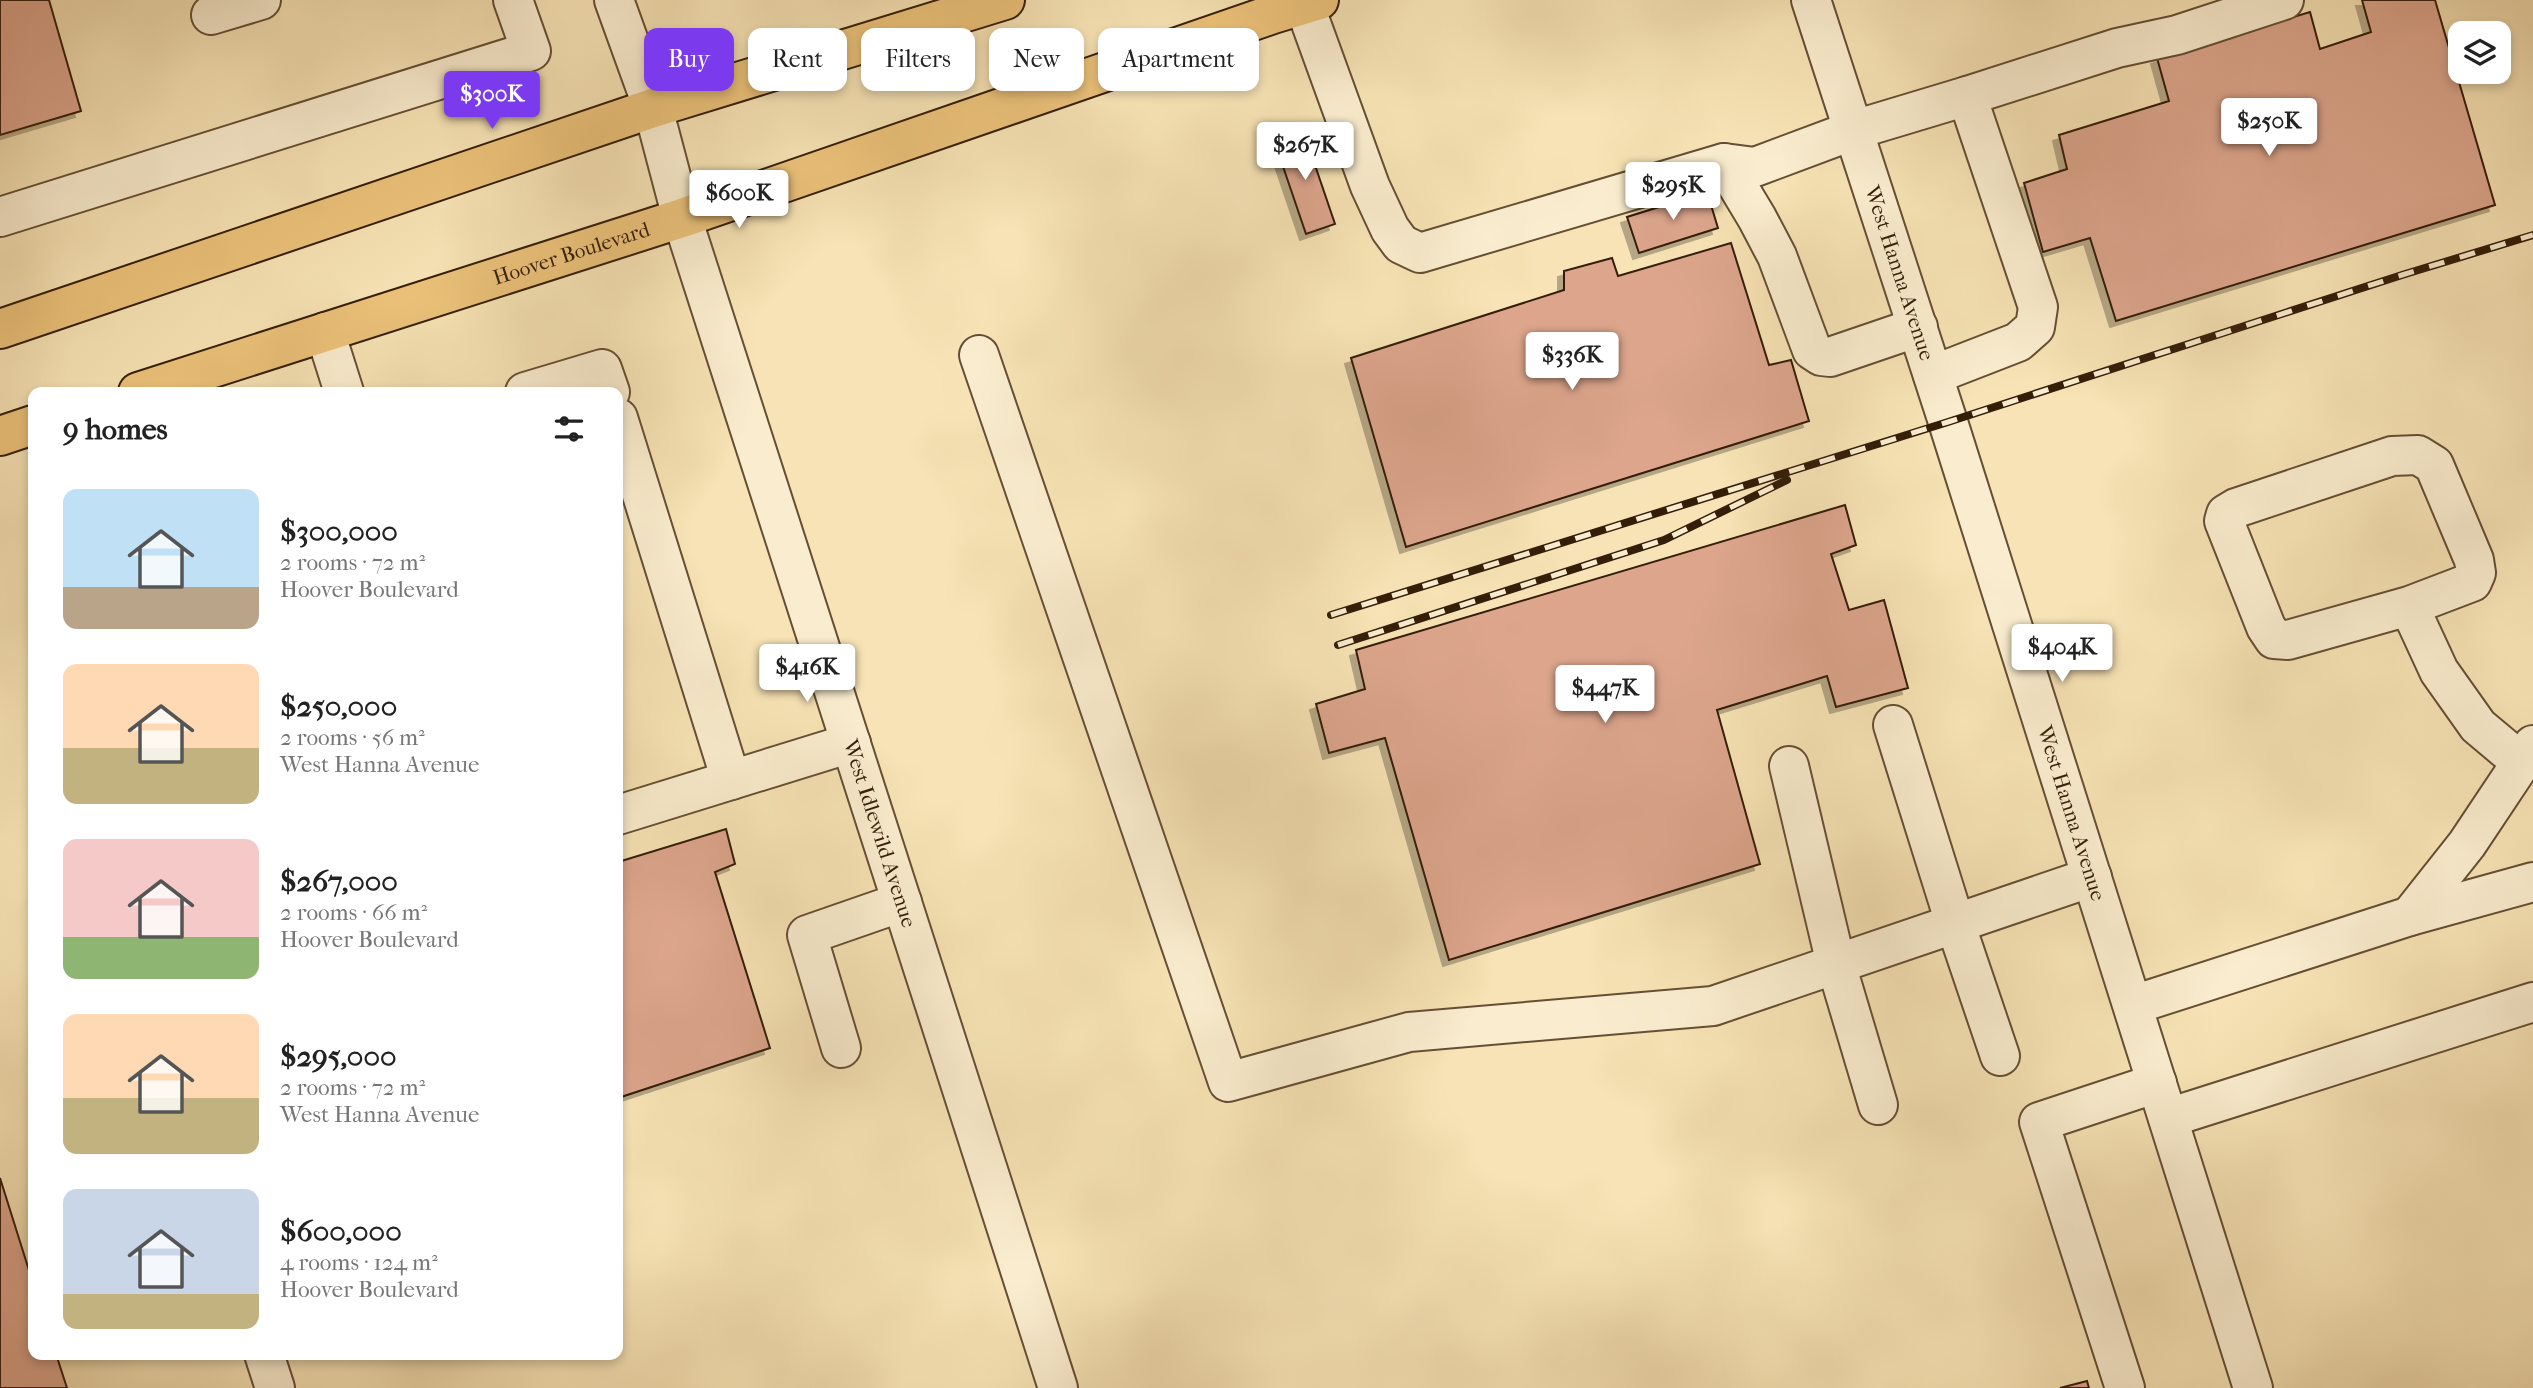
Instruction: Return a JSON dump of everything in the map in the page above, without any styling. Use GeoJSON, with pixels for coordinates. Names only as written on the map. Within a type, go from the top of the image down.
{"type":"FeatureCollection","features":[{"type":"Feature","properties":{"kind":"main road"},"geometry":{"type":"LineString","coordinates":[[0,329],[653,108],[1005,0]]}},
{"type":"Feature","properties":{"kind":"main road","name":"Hoover Boulevard"},"geometry":{"type":"LineString","coordinates":[[154,387],[682,218],[1311,2]]}},
{"type":"Feature","properties":{"kind":"main road"},"geometry":{"type":"LineString","coordinates":[[0,436],[28,427]]}},
{"type":"Feature","properties":{"kind":"street"},"geometry":{"type":"LineString","coordinates":[[211,15],[261,0]]}},
{"type":"Feature","properties":{"kind":"street"},"geometry":{"type":"LineString","coordinates":[[0,217],[531,51],[513,0]]}},
{"type":"Feature","properties":{"kind":"street","name":"West Idlewild Avenue"},"geometry":{"type":"LineString","coordinates":[[614,0],[653,108],[682,218],[1058,1388]]}},
{"type":"Feature","properties":{"kind":"street","name":"West Hanna Avenue"},"geometry":{"type":"LineString","coordinates":[[1811,0],[1933,374],[2253,1388]]}},
{"type":"Feature","properties":{"kind":"street"},"geometry":{"type":"LineString","coordinates":[[1311,2],[1373,194],[1390,229],[1401,244],[1420,253],[1724,163],[1755,167],[1854,131],[2117,48],[2177,35],[2284,0]]}},
{"type":"Feature","properties":{"kind":"street"},"geometry":{"type":"LineString","coordinates":[[1933,374],[2018,342],[2035,327],[2038,307],[1967,96]]}},
{"type":"Feature","properties":{"kind":"street"},"geometry":{"type":"LineString","coordinates":[[1724,163],[1777,256],[1812,350],[1821,356],[1830,356],[1917,327]]}},
{"type":"Feature","properties":{"kind":"street"},"geometry":{"type":"LineString","coordinates":[[325,332],[342,387]]}},
{"type":"Feature","properties":{"kind":"street"},"geometry":{"type":"LineString","coordinates":[[979,355],[1228,1082],[1409,1032],[1713,1006],[2092,877]]}},
{"type":"Feature","properties":{"kind":"street"},"geometry":{"type":"LineString","coordinates":[[542,387],[602,369],[608,387]]}},
{"type":"Feature","properties":{"kind":"street"},"geometry":{"type":"LineString","coordinates":[[623,434],[731,780]]}},
{"type":"Feature","properties":{"kind":"street"},"geometry":{"type":"LineString","coordinates":[[2417,455],[2434,465],[2474,560],[2476,573],[2472,582],[2409,606],[2288,640],[2274,639],[2266,627],[2224,521],[2226,514],[2236,508],[2392,456],[2417,455]]}},
{"type":"Feature","properties":{"kind":"street"},"geometry":{"type":"LineString","coordinates":[[2409,606],[2439,671],[2478,726],[2527,754],[2467,844],[2410,916]]}},
{"type":"Feature","properties":{"kind":"street"},"geometry":{"type":"LineString","coordinates":[[1893,725],[2000,1056]]}},
{"type":"Feature","properties":{"kind":"street"},"geometry":{"type":"LineString","coordinates":[[623,813],[851,743]]}},
{"type":"Feature","properties":{"kind":"street"},"geometry":{"type":"LineString","coordinates":[[1789,766],[1836,964],[1878,1105]]}},
{"type":"Feature","properties":{"kind":"street"},"geometry":{"type":"LineString","coordinates":[[2133,1005],[2410,916],[2533,882]]}},
{"type":"Feature","properties":{"kind":"street"},"geometry":{"type":"LineString","coordinates":[[841,1048],[807,935],[902,902]]}},
{"type":"Feature","properties":{"kind":"street"},"geometry":{"type":"LineString","coordinates":[[2126,1388],[2039,1122],[2162,1100],[2533,1002]]}},
{"type":"Feature","properties":{"kind":"street"},"geometry":{"type":"LineString","coordinates":[[266,1360],[275,1388]]}},
{"type":"Feature","properties":{"kind":"building"},"geometry":{"type":"Polygon","coordinates":[[[0,0],[49,0],[81,111],[0,135],[0,0]]]}},
{"type":"Feature","properties":{"kind":"building"},"geometry":{"type":"Polygon","coordinates":[[[2362,0],[2435,0],[2448,44],[2448,84],[2460,84],[2495,205],[2116,321],[2090,238],[2043,252],[2024,183],[2067,169],[2059,135],[2169,101],[2157,58],[2310,12],[2320,49],[2371,32],[2362,0]]]}},
{"type":"Feature","properties":{"kind":"building"},"geometry":{"type":"Polygon","coordinates":[[[1303,130],[1335,224],[1306,234],[1274,140],[1303,130]]]}},
{"type":"Feature","properties":{"kind":"building"},"geometry":{"type":"Polygon","coordinates":[[[1707,192],[1718,228],[1639,253],[1627,217],[1707,192]]]}},
{"type":"Feature","properties":{"kind":"building"},"geometry":{"type":"Polygon","coordinates":[[[1731,243],[1769,365],[1791,360],[1809,421],[1406,547],[1351,358],[1564,290],[1564,271],[1612,258],[1618,276],[1731,243]]]}},
{"type":"Feature","properties":{"kind":"building"},"geometry":{"type":"Polygon","coordinates":[[[1845,505],[1856,545],[1831,554],[1849,610],[1884,600],[1908,688],[1836,707],[1827,676],[1717,710],[1760,864],[1449,960],[1385,738],[1329,753],[1316,704],[1365,689],[1356,650],[1845,505]]]}},
{"type":"Feature","properties":{"kind":"building"},"geometry":{"type":"Polygon","coordinates":[[[726,829],[735,864],[715,872],[770,1048],[623,1096],[623,860],[726,829]]]}},
{"type":"Feature","properties":{"kind":"building"},"geometry":{"type":"Polygon","coordinates":[[[0,1178],[28,1267],[28,1360],[58,1360],[67,1388],[0,1388],[0,1178]]]}},
{"type":"Feature","properties":{"kind":"building"},"geometry":{"type":"Polygon","coordinates":[[[2087,1381],[2089,1388],[2060,1388],[2087,1381]]]}},
{"type":"Feature","properties":{"kind":"railway"},"geometry":{"type":"LineString","coordinates":[[1331,615],[2533,235]]}},
{"type":"Feature","properties":{"kind":"railway"},"geometry":{"type":"LineString","coordinates":[[1338,645],[1664,540],[1787,480]]}}]}
